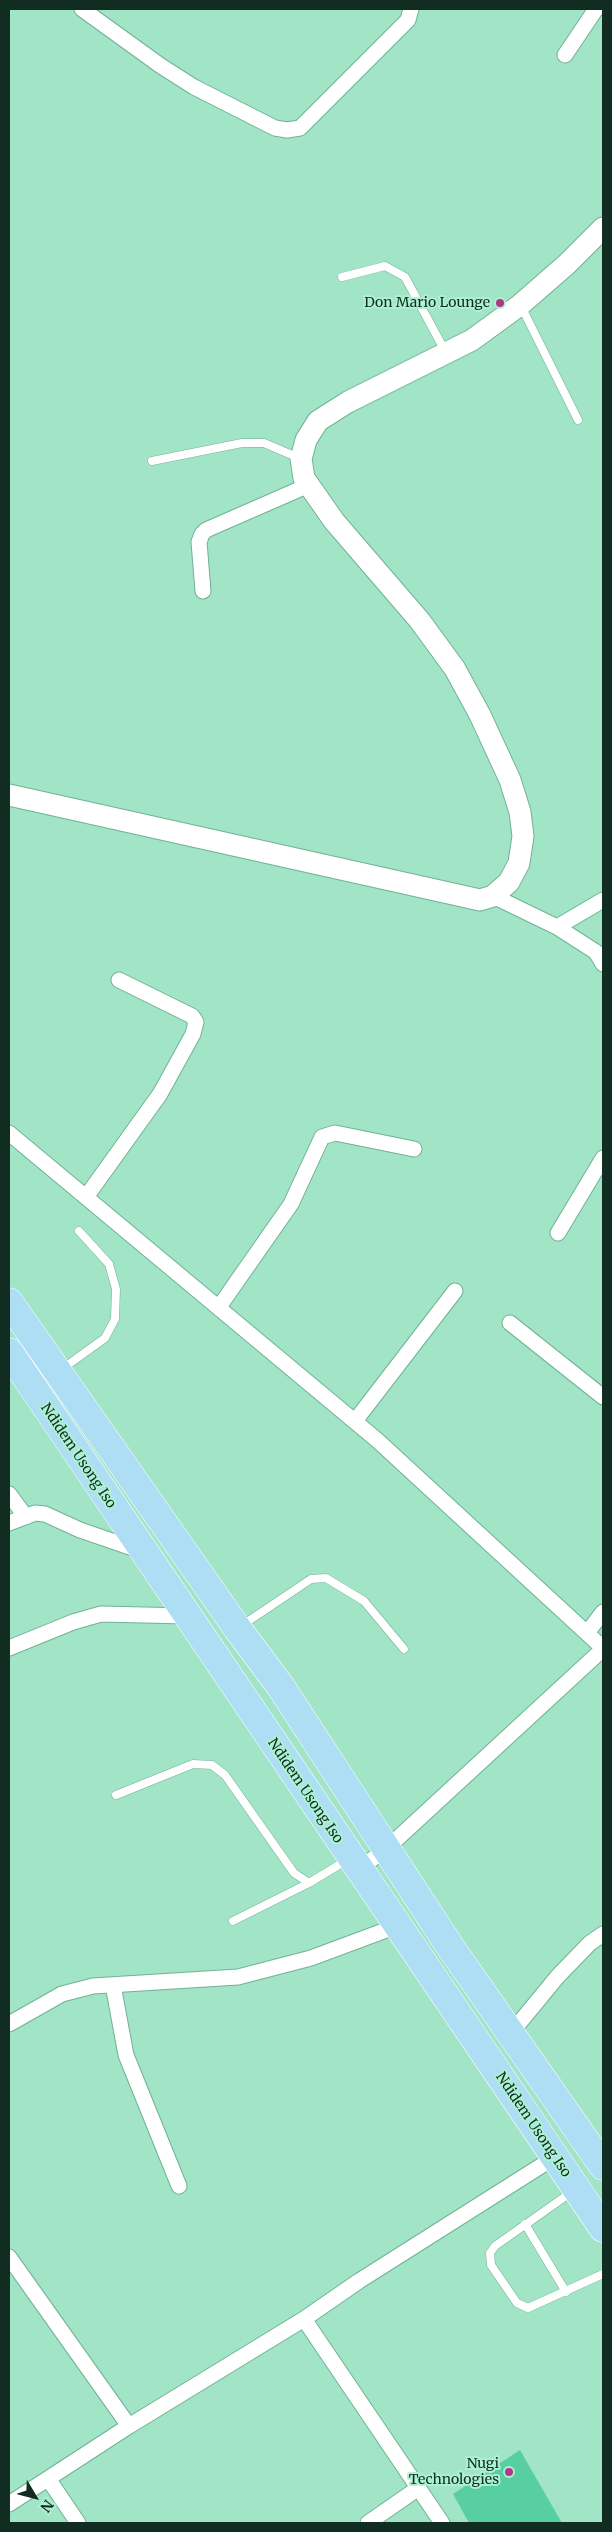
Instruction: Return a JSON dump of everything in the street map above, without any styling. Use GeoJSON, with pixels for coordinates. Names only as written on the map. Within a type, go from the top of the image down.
{"type":"FeatureCollection","features":[{"type":"Feature","properties":{"kind":"highway"},"geometry":{"type":"LineString","coordinates":[[9,1302],[237,1628],[281,1687],[449,1945],[603,2166]]}},
{"type":"Feature","properties":{"kind":"highway","name":"Ndidem Usong Iso"},"geometry":{"type":"LineString","coordinates":[[9,1352],[142,1551],[603,2228]]}},
{"type":"Feature","properties":{"kind":"street"},"geometry":{"type":"LineString","coordinates":[[82,9],[161,66],[194,87],[275,128],[287,130],[300,128],[408,20],[411,9]]}},
{"type":"Feature","properties":{"kind":"street"},"geometry":{"type":"LineString","coordinates":[[565,55],[596,9]]}},
{"type":"Feature","properties":{"kind":"street"},"geometry":{"type":"LineString","coordinates":[[9,795],[480,900],[492,896],[508,882],[519,863],[524,836],[520,812],[510,780],[480,715],[455,669],[420,621],[334,521],[304,478],[301,459],[306,440],[318,421],[348,402],[472,340],[520,305],[567,264],[603,228]]}},
{"type":"Feature","properties":{"kind":"street"},"geometry":{"type":"LineString","coordinates":[[203,591],[199,542],[206,530],[309,485]]}},
{"type":"Feature","properties":{"kind":"street"},"geometry":{"type":"LineString","coordinates":[[492,896],[557,927],[596,952],[603,964]]}},
{"type":"Feature","properties":{"kind":"street"},"geometry":{"type":"LineString","coordinates":[[557,927],[603,900]]}},
{"type":"Feature","properties":{"kind":"street"},"geometry":{"type":"LineString","coordinates":[[86,1197],[160,1094],[193,1034],[196,1022],[192,1016],[119,980]]}},
{"type":"Feature","properties":{"kind":"street"},"geometry":{"type":"LineString","coordinates":[[9,1133],[355,1421],[603,1648],[386,1848],[355,1863]]}},
{"type":"Feature","properties":{"kind":"street"},"geometry":{"type":"LineString","coordinates":[[219,1307],[261,1250],[291,1204],[322,1137],[335,1133],[414,1149]]}},
{"type":"Feature","properties":{"kind":"street"},"geometry":{"type":"LineString","coordinates":[[558,1233],[603,1158]]}},
{"type":"Feature","properties":{"kind":"street"},"geometry":{"type":"LineString","coordinates":[[355,1421],[455,1291]]}},
{"type":"Feature","properties":{"kind":"street"},"geometry":{"type":"LineString","coordinates":[[510,1323],[603,1397]]}},
{"type":"Feature","properties":{"kind":"street"},"geometry":{"type":"LineString","coordinates":[[9,1494],[26,1516]]}},
{"type":"Feature","properties":{"kind":"street"},"geometry":{"type":"LineString","coordinates":[[9,1523],[35,1513],[45,1514],[80,1530],[142,1551]]}},
{"type":"Feature","properties":{"kind":"street"},"geometry":{"type":"LineString","coordinates":[[587,1633],[603,1612]]}},
{"type":"Feature","properties":{"kind":"street"},"geometry":{"type":"LineString","coordinates":[[9,1648],[74,1622],[101,1614],[187,1616]]}},
{"type":"Feature","properties":{"kind":"street"},"geometry":{"type":"LineString","coordinates":[[9,2024],[62,1994],[93,1986],[238,1977],[311,1958],[397,1926]]}},
{"type":"Feature","properties":{"kind":"street"},"geometry":{"type":"LineString","coordinates":[[511,2033],[558,1976],[590,1943],[603,1934]]}},
{"type":"Feature","properties":{"kind":"street"},"geometry":{"type":"LineString","coordinates":[[113,1985],[126,2055],[179,2186]]}},
{"type":"Feature","properties":{"kind":"street"},"geometry":{"type":"LineString","coordinates":[[9,2504],[49,2480],[129,2426],[304,2319],[555,2157]]}},
{"type":"Feature","properties":{"kind":"street"},"geometry":{"type":"LineString","coordinates":[[9,2257],[129,2426]]}},
{"type":"Feature","properties":{"kind":"street"},"geometry":{"type":"LineString","coordinates":[[304,2319],[417,2489],[442,2523]]}},
{"type":"Feature","properties":{"kind":"street"},"geometry":{"type":"LineString","coordinates":[[49,2480],[78,2523]]}},
{"type":"Feature","properties":{"kind":"street"},"geometry":{"type":"LineString","coordinates":[[368,2523],[417,2489]]}},
{"type":"Feature","properties":{"kind":"lane"},"geometry":{"type":"LineString","coordinates":[[342,277],[385,266],[405,277],[446,353]]}},
{"type":"Feature","properties":{"kind":"lane"},"geometry":{"type":"LineString","coordinates":[[520,305],[578,420]]}},
{"type":"Feature","properties":{"kind":"lane"},"geometry":{"type":"LineString","coordinates":[[152,460],[242,443],[264,443],[301,459]]}},
{"type":"Feature","properties":{"kind":"lane"},"geometry":{"type":"LineString","coordinates":[[58,1372],[105,1338],[116,1319],[116,1288],[109,1264],[79,1232]]}},
{"type":"Feature","properties":{"kind":"lane"},"geometry":{"type":"LineString","coordinates":[[237,1628],[311,1579],[326,1578],[364,1601],[404,1649]]}},
{"type":"Feature","properties":{"kind":"lane"},"geometry":{"type":"LineString","coordinates":[[116,1795],[193,1764],[212,1765],[225,1775],[294,1873],[309,1884]]}},
{"type":"Feature","properties":{"kind":"lane"},"geometry":{"type":"LineString","coordinates":[[233,1921],[328,1874],[355,1863]]}},
{"type":"Feature","properties":{"kind":"lane"},"geometry":{"type":"LineString","coordinates":[[577,2189],[495,2246],[490,2253],[491,2265],[517,2303],[528,2308],[603,2274]]}},
{"type":"Feature","properties":{"kind":"lane"},"geometry":{"type":"LineString","coordinates":[[525,2224],[566,2292]]}},
{"type":"Feature","properties":{"kind":"building","name":"Nugi Technologies"},"geometry":{"type":"Polygon","coordinates":[[[520,2450],[562,2523],[469,2523],[453,2494],[520,2450]]]}},
{"type":"Feature","properties":{"kind":"place","name":"Don Mario Lounge"},"geometry":{"type":"Point","coordinates":[500,303]}},
{"type":"Feature","properties":{"kind":"place","name":"Nugi Technologies"},"geometry":{"type":"Point","coordinates":[509,2472]}}]}
